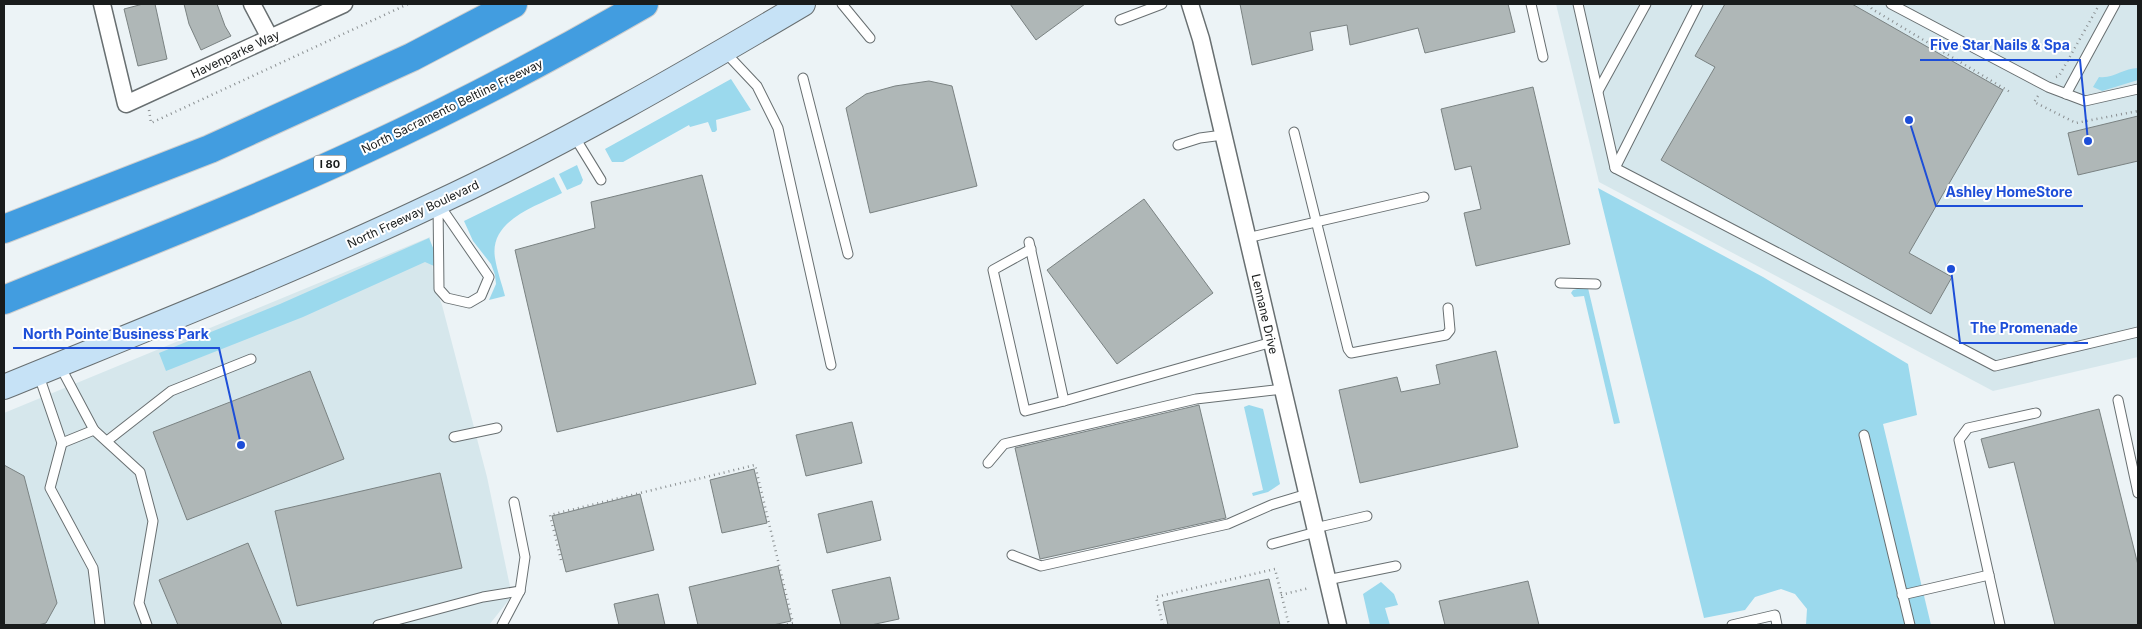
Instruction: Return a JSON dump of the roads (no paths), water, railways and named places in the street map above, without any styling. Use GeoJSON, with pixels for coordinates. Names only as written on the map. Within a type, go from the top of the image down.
{"type":"FeatureCollection","features":[{"type":"Feature","properties":{"kind":"highway"},"geometry":{"type":"LineString","coordinates":[[4,230],[210,149],[412,58],[513,4]]}},
{"type":"Feature","properties":{"kind":"highway","name":"North Sacramento Beltline Freeway"},"geometry":{"type":"LineString","coordinates":[[4,300],[169,233],[366,149],[559,53],[644,4]]}},
{"type":"Feature","properties":{"kind":"street","name":"Havenparke Way"},"geometry":{"type":"LineString","coordinates":[[102,4],[126,104],[344,4]]}},
{"type":"Feature","properties":{"kind":"street"},"geometry":{"type":"LineString","coordinates":[[252,4],[270,38]]}},
{"type":"Feature","properties":{"kind":"street","name":"North Freeway Boulevard"},"geometry":{"type":"LineString","coordinates":[[4,387],[290,270],[438,203],[574,136],[804,4]]}},
{"type":"Feature","properties":{"kind":"street","name":"Lennane Drive"},"geometry":{"type":"LineString","coordinates":[[1190,4],[1201,39],[1338,625]]}},
{"type":"Feature","properties":{"kind":"lane"},"geometry":{"type":"LineString","coordinates":[[842,4],[870,38]]}},
{"type":"Feature","properties":{"kind":"lane"},"geometry":{"type":"LineString","coordinates":[[1120,20],[1162,4]]}},
{"type":"Feature","properties":{"kind":"lane"},"geometry":{"type":"LineString","coordinates":[[1531,4],[1543,57]]}},
{"type":"Feature","properties":{"kind":"lane"},"geometry":{"type":"LineString","coordinates":[[1578,4],[1615,168]]}},
{"type":"Feature","properties":{"kind":"lane"},"geometry":{"type":"LineString","coordinates":[[1598,91],[1646,4]]}},
{"type":"Feature","properties":{"kind":"lane"},"geometry":{"type":"LineString","coordinates":[[1615,168],[1698,4]]}},
{"type":"Feature","properties":{"kind":"lane"},"geometry":{"type":"LineString","coordinates":[[1891,4],[2044,85],[2085,101],[2138,90]]}},
{"type":"Feature","properties":{"kind":"lane"},"geometry":{"type":"LineString","coordinates":[[2066,94],[2115,4]]}},
{"type":"Feature","properties":{"kind":"lane"},"geometry":{"type":"LineString","coordinates":[[724,51],[757,86],[778,128],[831,365]]}},
{"type":"Feature","properties":{"kind":"lane"},"geometry":{"type":"LineString","coordinates":[[803,78],[848,254]]}},
{"type":"Feature","properties":{"kind":"lane"},"geometry":{"type":"LineString","coordinates":[[1294,132],[1346,341],[1351,353],[1446,335],[1450,330],[1448,308]]}},
{"type":"Feature","properties":{"kind":"lane"},"geometry":{"type":"LineString","coordinates":[[1178,145],[1200,138],[1223,134]]}},
{"type":"Feature","properties":{"kind":"lane"},"geometry":{"type":"LineString","coordinates":[[574,136],[601,180]]}},
{"type":"Feature","properties":{"kind":"lane"},"geometry":{"type":"LineString","coordinates":[[1615,168],[1995,366],[2138,332]]}},
{"type":"Feature","properties":{"kind":"lane"},"geometry":{"type":"LineString","coordinates":[[1247,238],[1424,197]]}},
{"type":"Feature","properties":{"kind":"lane"},"geometry":{"type":"LineString","coordinates":[[438,203],[488,277],[481,296],[469,302],[447,298],[439,289],[438,203]]}},
{"type":"Feature","properties":{"kind":"lane"},"geometry":{"type":"LineString","coordinates":[[1064,401],[1030,246],[993,270],[1025,411],[1064,401],[1272,342]]}},
{"type":"Feature","properties":{"kind":"lane"},"geometry":{"type":"LineString","coordinates":[[1560,283],[1596,284]]}},
{"type":"Feature","properties":{"kind":"lane"},"geometry":{"type":"LineString","coordinates":[[107,442],[171,391],[251,359]]}},
{"type":"Feature","properties":{"kind":"lane"},"geometry":{"type":"LineString","coordinates":[[49,368],[94,430],[140,472],[153,521],[139,603],[147,625]]}},
{"type":"Feature","properties":{"kind":"lane"},"geometry":{"type":"LineString","coordinates":[[49,368],[62,443],[50,488],[93,568],[100,625]]}},
{"type":"Feature","properties":{"kind":"lane"},"geometry":{"type":"LineString","coordinates":[[988,463],[1004,444],[1196,399],[1283,389]]}},
{"type":"Feature","properties":{"kind":"lane"},"geometry":{"type":"LineString","coordinates":[[2118,400],[2138,493]]}},
{"type":"Feature","properties":{"kind":"lane"},"geometry":{"type":"LineString","coordinates":[[2000,625],[1959,440],[1968,428],[2036,414]]}},
{"type":"Feature","properties":{"kind":"lane"},"geometry":{"type":"LineString","coordinates":[[454,437],[497,428]]}},
{"type":"Feature","properties":{"kind":"lane"},"geometry":{"type":"LineString","coordinates":[[62,443],[94,430]]}},
{"type":"Feature","properties":{"kind":"lane"},"geometry":{"type":"LineString","coordinates":[[1864,435],[1910,625]]}},
{"type":"Feature","properties":{"kind":"lane"},"geometry":{"type":"LineString","coordinates":[[1012,555],[1041,566],[1228,524],[1271,505],[1307,494]]}},
{"type":"Feature","properties":{"kind":"lane"},"geometry":{"type":"LineString","coordinates":[[502,625],[520,591],[526,557],[514,502]]}},
{"type":"Feature","properties":{"kind":"lane"},"geometry":{"type":"LineString","coordinates":[[1272,544],[1366,516]]}},
{"type":"Feature","properties":{"kind":"lane"},"geometry":{"type":"LineString","coordinates":[[1328,580],[1396,566]]}},
{"type":"Feature","properties":{"kind":"lane"},"geometry":{"type":"LineString","coordinates":[[1902,596],[1989,575]]}},
{"type":"Feature","properties":{"kind":"lane"},"geometry":{"type":"LineString","coordinates":[[378,625],[483,597],[520,591]]}},
{"type":"Feature","properties":{"kind":"lane"},"geometry":{"type":"LineString","coordinates":[[1732,625],[1775,615],[1777,625]]}},
{"type":"Feature","properties":{"kind":"place","name":"Ashley HomeStore"},"geometry":{"type":"Point","coordinates":[1909,120]}},
{"type":"Feature","properties":{"kind":"place","name":"Five Star Nails & Spa"},"geometry":{"type":"Point","coordinates":[2088,141]}},
{"type":"Feature","properties":{"kind":"place","name":"The Promenade"},"geometry":{"type":"Point","coordinates":[1951,269]}},
{"type":"Feature","properties":{"kind":"place","name":"North Pointe Business Park"},"geometry":{"type":"Point","coordinates":[241,445]}}]}
